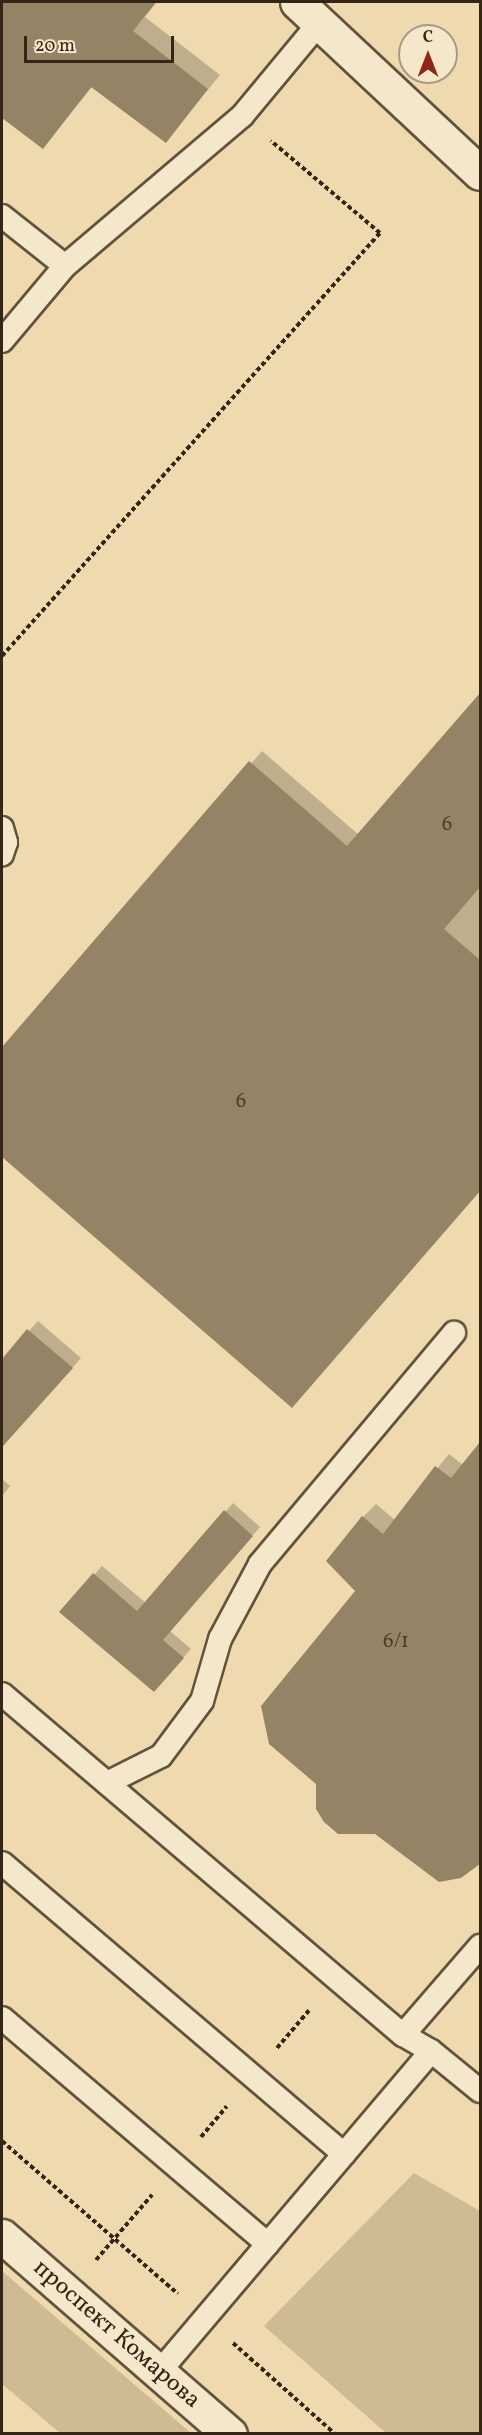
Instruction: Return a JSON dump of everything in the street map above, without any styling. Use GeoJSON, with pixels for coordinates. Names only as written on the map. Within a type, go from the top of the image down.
{"type":"FeatureCollection","features":[{"type":"Feature","properties":{"kind":"main road"},"geometry":{"type":"LineString","coordinates":[[309,12],[480,173]]}},
{"type":"Feature","properties":{"kind":"main road","name":"проспект Комарова"},"geometry":{"type":"LineString","coordinates":[[2,2236],[230,2433]]}},
{"type":"Feature","properties":{"kind":"lane"},"geometry":{"type":"LineString","coordinates":[[2,341],[65,266],[242,116],[309,12]]}},
{"type":"Feature","properties":{"kind":"lane"},"geometry":{"type":"LineString","coordinates":[[2,216],[65,266]]}},
{"type":"Feature","properties":{"kind":"lane"},"geometry":{"type":"LineString","coordinates":[[2,828],[6,842],[2,854]]}},
{"type":"Feature","properties":{"kind":"lane"},"geometry":{"type":"LineString","coordinates":[[106,1783],[161,1756],[202,1701],[220,1639],[260,1564],[454,1334]]}},
{"type":"Feature","properties":{"kind":"lane"},"geometry":{"type":"LineString","coordinates":[[2,1694],[403,2035],[431,2052],[480,2091]]}},
{"type":"Feature","properties":{"kind":"lane"},"geometry":{"type":"LineString","coordinates":[[2,1863],[344,2154]]}},
{"type":"Feature","properties":{"kind":"lane"},"geometry":{"type":"LineString","coordinates":[[403,2035],[480,1947]]}},
{"type":"Feature","properties":{"kind":"lane"},"geometry":{"type":"LineString","coordinates":[[2,2018],[268,2244]]}},
{"type":"Feature","properties":{"kind":"lane"},"geometry":{"type":"LineString","coordinates":[[160,2372],[431,2052]]}},
{"type":"Feature","properties":{"kind":"path"},"geometry":{"type":"LineString","coordinates":[[2,656],[380,233],[268,138]]}},
{"type":"Feature","properties":{"kind":"path"},"geometry":{"type":"LineString","coordinates":[[93,2264],[336,1978]]}},
{"type":"Feature","properties":{"kind":"path"},"geometry":{"type":"LineString","coordinates":[[2,2141],[336,2433]]}},
{"type":"Feature","properties":{"kind":"shaded area"},"geometry":{"type":"Polygon","coordinates":[[[414,2173],[480,2211],[480,2433],[386,2433],[264,2326],[414,2173]]]}},
{"type":"Feature","properties":{"kind":"shaded area"},"geometry":{"type":"Polygon","coordinates":[[[2,2271],[191,2433],[60,2433],[2,2384],[2,2271]]]}},
{"type":"Feature","properties":{"kind":"building"},"geometry":{"type":"Polygon","coordinates":[[[2,2],[156,2],[133,31],[208,89],[166,143],[91,87],[43,149],[2,118],[2,2]]]}},
{"type":"Feature","properties":{"kind":"building"},"geometry":{"type":"Polygon","coordinates":[[[480,693],[480,887],[444,929],[480,960],[480,1191],[292,1408],[2,1157],[2,1047],[249,761],[347,846],[480,693]]]}},
{"type":"Feature","properties":{"kind":"building"},"geometry":{"type":"Polygon","coordinates":[[[27,1329],[73,1368],[2,1447],[2,1359],[27,1329]]]}},
{"type":"Feature","properties":{"kind":"building"},"geometry":{"type":"Polygon","coordinates":[[[480,1442],[480,1864],[461,1878],[439,1882],[375,1834],[338,1834],[324,1822],[316,1809],[316,1784],[269,1744],[261,1706],[355,1591],[326,1561],[362,1516],[383,1534],[435,1466],[451,1478],[480,1442]]]}},
{"type":"Feature","properties":{"kind":"building"},"geometry":{"type":"Polygon","coordinates":[[[224,1510],[253,1536],[163,1640],[184,1658],[154,1692],[59,1612],[93,1573],[137,1611],[224,1510]]]}}]}
